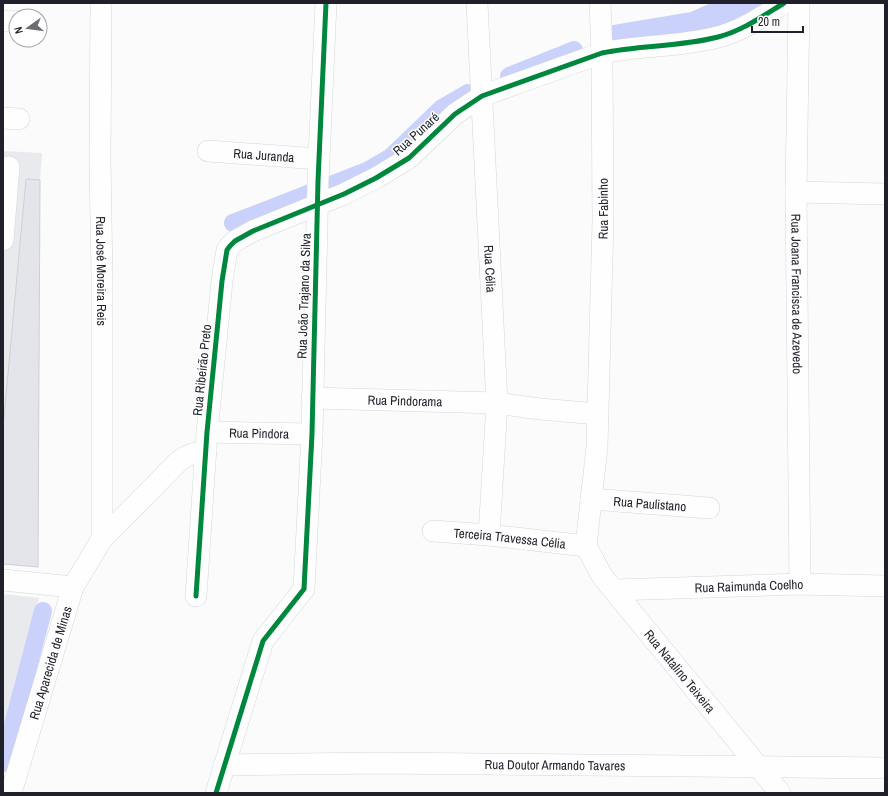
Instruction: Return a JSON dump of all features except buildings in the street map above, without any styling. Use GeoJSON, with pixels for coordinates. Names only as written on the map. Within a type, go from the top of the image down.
{"type":"FeatureCollection","features":[{"type":"Feature","properties":{"kind":"street","name":"Rua José Moreira Reis"},"geometry":{"type":"LineString","coordinates":[[101,3],[100,161],[102,277],[102,539]]}},
{"type":"Feature","properties":{"kind":"street"},"geometry":{"type":"LineString","coordinates":[[318,3],[326,3]]}},
{"type":"Feature","properties":{"kind":"street","name":"Rua João Trajano da Silva"},"geometry":{"type":"LineString","coordinates":[[224,765],[263,641],[304,589],[312,434],[318,181],[326,3]]}},
{"type":"Feature","properties":{"kind":"street","name":"Rua Célia"},"geometry":{"type":"LineString","coordinates":[[477,3],[497,404],[489,535]]}},
{"type":"Feature","properties":{"kind":"street","name":"Rua Fabinho"},"geometry":{"type":"LineString","coordinates":[[586,546],[597,447],[603,221],[602,53],[600,3]]}},
{"type":"Feature","properties":{"kind":"street","name":"Rua Punaré"},"geometry":{"type":"LineString","coordinates":[[318,203],[344,194],[376,178],[409,158],[455,114],[482,96],[602,53],[623,49],[693,42],[719,37],[741,28],[784,3]]}},
{"type":"Feature","properties":{"kind":"street","name":"Rua Joana Francisca de Azevedo"},"geometry":{"type":"LineString","coordinates":[[799,3],[796,192],[800,584]]}},
{"type":"Feature","properties":{"kind":"street","name":"Rua Juranda"},"geometry":{"type":"LineString","coordinates":[[208,151],[319,159]]}},
{"type":"Feature","properties":{"kind":"street"},"geometry":{"type":"LineString","coordinates":[[3,240],[9,167]]}},
{"type":"Feature","properties":{"kind":"street"},"geometry":{"type":"LineString","coordinates":[[796,192],[885,194]]}},
{"type":"Feature","properties":{"kind":"street","name":"Rua Ribeirão Preto"},"geometry":{"type":"LineString","coordinates":[[196,596],[207,442],[222,282],[227,250],[236,241],[253,231],[318,203]]}},
{"type":"Feature","properties":{"kind":"street","name":"Rua Pindorama"},"geometry":{"type":"LineString","coordinates":[[312,398],[497,404]]}},
{"type":"Feature","properties":{"kind":"street"},"geometry":{"type":"LineString","coordinates":[[497,404],[598,414]]}},
{"type":"Feature","properties":{"kind":"street","name":"Rua Pindora"},"geometry":{"type":"LineString","coordinates":[[102,539],[179,461],[193,453],[207,442],[312,434]]}},
{"type":"Feature","properties":{"kind":"street","name":"Rua Paulistano"},"geometry":{"type":"LineString","coordinates":[[591,499],[709,508]]}},
{"type":"Feature","properties":{"kind":"street","name":"Terceira Travessa Célia"},"geometry":{"type":"LineString","coordinates":[[433,531],[489,535],[586,546]]}},
{"type":"Feature","properties":{"kind":"street","name":"Rua Aparecida de Minas"},"geometry":{"type":"LineString","coordinates":[[12,793],[73,586],[102,539]]}},
{"type":"Feature","properties":{"kind":"street","name":"Rua Natalino Teixeira"},"geometry":{"type":"LineString","coordinates":[[586,546],[602,576],[780,793]]}},
{"type":"Feature","properties":{"kind":"street"},"geometry":{"type":"LineString","coordinates":[[3,580],[73,586]]}},
{"type":"Feature","properties":{"kind":"street","name":"Rua Raimunda Coelho"},"geometry":{"type":"LineString","coordinates":[[614,590],[800,584],[885,586]]}},
{"type":"Feature","properties":{"kind":"street","name":"Rua Doutor Armando Tavares"},"geometry":{"type":"LineString","coordinates":[[224,765],[387,763],[885,768]]}},
{"type":"Feature","properties":{"kind":"street"},"geometry":{"type":"LineString","coordinates":[[216,793],[224,765]]}},
{"type":"Feature","properties":{"kind":"shaded area"},"geometry":{"type":"Polygon","coordinates":[[[3,151],[42,153],[40,180],[38,567],[3,564],[3,151]]]}},
{"type":"Feature","properties":{"kind":"shaded area"},"geometry":{"type":"Polygon","coordinates":[[[3,594],[39,598],[3,739],[3,594]]]}},
{"type":"Feature","properties":{"kind":"waterway"},"geometry":{"type":"LineString","coordinates":[[617,40],[695,27],[734,10],[746,3]]}},
{"type":"Feature","properties":{"kind":"waterway"},"geometry":{"type":"LineString","coordinates":[[509,76],[574,50]]}},
{"type":"Feature","properties":{"kind":"waterway"},"geometry":{"type":"LineString","coordinates":[[233,223],[367,171],[391,157],[442,108],[468,93]]}},
{"type":"Feature","properties":{"kind":"waterway"},"geometry":{"type":"LineString","coordinates":[[3,763],[43,611]]}},
{"type":"Feature","properties":{"kind":"cycle path"},"geometry":{"type":"LineString","coordinates":[[216,793],[263,641],[304,589],[312,434],[318,181],[326,3]]}},
{"type":"Feature","properties":{"kind":"cycle path"},"geometry":{"type":"LineString","coordinates":[[196,596],[207,432],[222,281],[227,250],[230,246],[235,241],[253,231],[344,194],[376,178],[409,158],[455,114],[482,96],[602,53],[616,50],[689,43],[718,37],[752,23],[784,3]]}}]}
